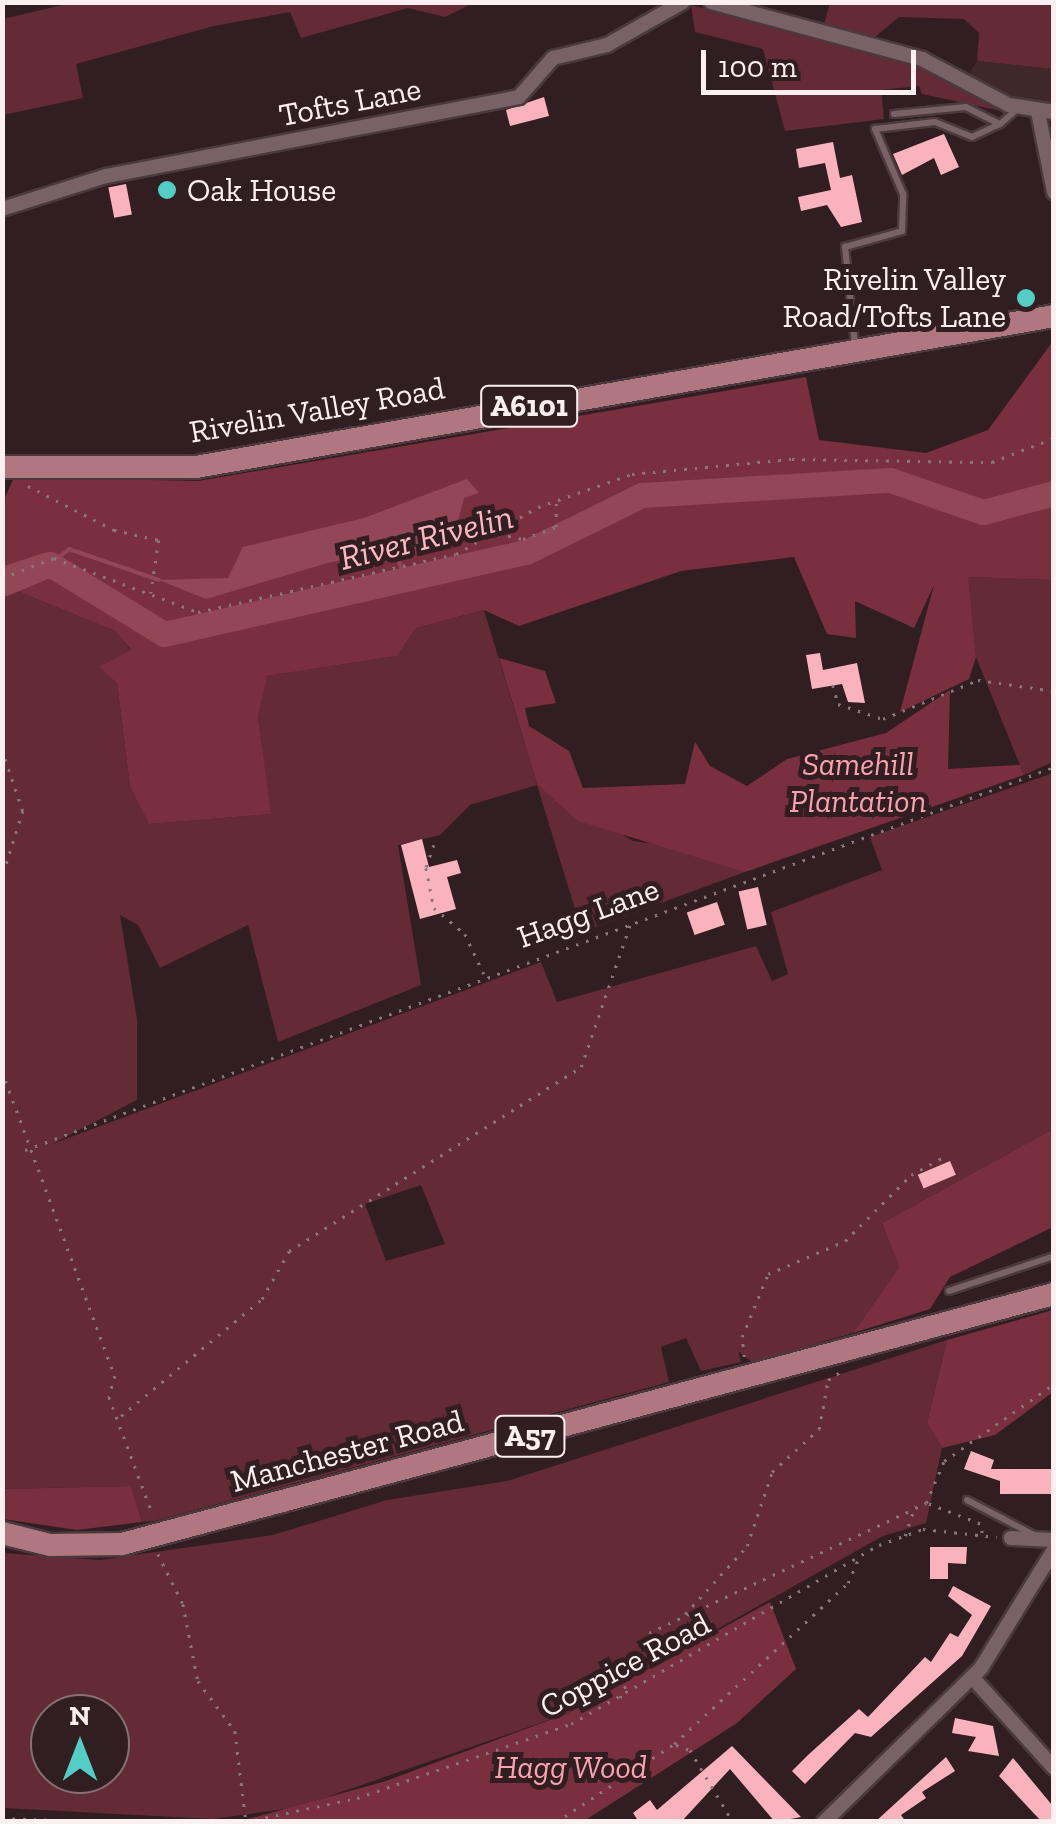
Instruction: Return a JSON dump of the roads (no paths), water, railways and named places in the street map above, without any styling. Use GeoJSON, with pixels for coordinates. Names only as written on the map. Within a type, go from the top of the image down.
{"type":"FeatureCollection","features":[{"type":"Feature","properties":{"kind":"main road","name":"Rivelin Valley Road"},"geometry":{"type":"LineString","coordinates":[[3,467],[196,467],[855,346],[1054,316]]}},
{"type":"Feature","properties":{"kind":"main road","name":"Manchester Road"},"geometry":{"type":"LineString","coordinates":[[2,1533],[89,1546],[156,1544],[1054,1294]]}},
{"type":"Feature","properties":{"kind":"street","name":"Tofts Lane"},"geometry":{"type":"LineString","coordinates":[[2,208],[106,176],[519,97],[552,58],[607,45],[683,2]]}},
{"type":"Feature","properties":{"kind":"street"},"geometry":{"type":"LineString","coordinates":[[710,2],[922,59],[1017,108],[1046,112],[1054,192]]}},
{"type":"Feature","properties":{"kind":"street"},"geometry":{"type":"LineString","coordinates":[[824,1822],[972,1677],[1050,1543],[1011,1538]]}},
{"type":"Feature","properties":{"kind":"street"},"geometry":{"type":"LineString","coordinates":[[972,1677],[1054,1768]]}},
{"type":"Feature","properties":{"kind":"lane"},"geometry":{"type":"LineString","coordinates":[[894,114],[966,107],[1000,124]]}},
{"type":"Feature","properties":{"kind":"lane"},"geometry":{"type":"LineString","coordinates":[[855,346],[845,248],[902,231],[903,194],[874,129],[935,122],[972,137],[1000,124],[1017,108]]}},
{"type":"Feature","properties":{"kind":"lane"},"geometry":{"type":"LineString","coordinates":[[949,1291],[1054,1256]]}},
{"type":"Feature","properties":{"kind":"lane"},"geometry":{"type":"LineString","coordinates":[[967,1500],[1050,1543]]}},
{"type":"Feature","properties":{"kind":"water"},"geometry":{"type":"Polygon","coordinates":[[[467,479],[479,493],[464,498],[452,544],[331,562],[206,599],[159,580],[228,578],[243,547],[364,518],[467,479]]]}},
{"type":"Feature","properties":{"kind":"waterway","name":"River Rivelin"},"geometry":{"type":"LineString","coordinates":[[2,584],[50,564],[164,634],[526,552],[642,495],[890,480],[983,512],[1054,493]]}},
{"type":"Feature","properties":{"kind":"waterway"},"geometry":{"type":"LineString","coordinates":[[2,569],[44,555],[50,564],[69,549],[159,580]]}},
{"type":"Feature","properties":{"kind":"waterway"},"geometry":{"type":"LineString","coordinates":[[396,552],[406,583]]}},
{"type":"Feature","properties":{"kind":"place","name":"Oak House"},"geometry":{"type":"Point","coordinates":[167,190]}},
{"type":"Feature","properties":{"kind":"place","name":"Rivelin Valley Road/Tofts Lane"},"geometry":{"type":"Point","coordinates":[1026,298]}},
{"type":"Feature","properties":{"kind":"park label","name":"Samehill Plantation"},"geometry":{"type":"Point","coordinates":[858,784]}},
{"type":"Feature","properties":{"kind":"park label","name":"Hagg Wood"},"geometry":{"type":"Point","coordinates":[571,1767]}}]}
